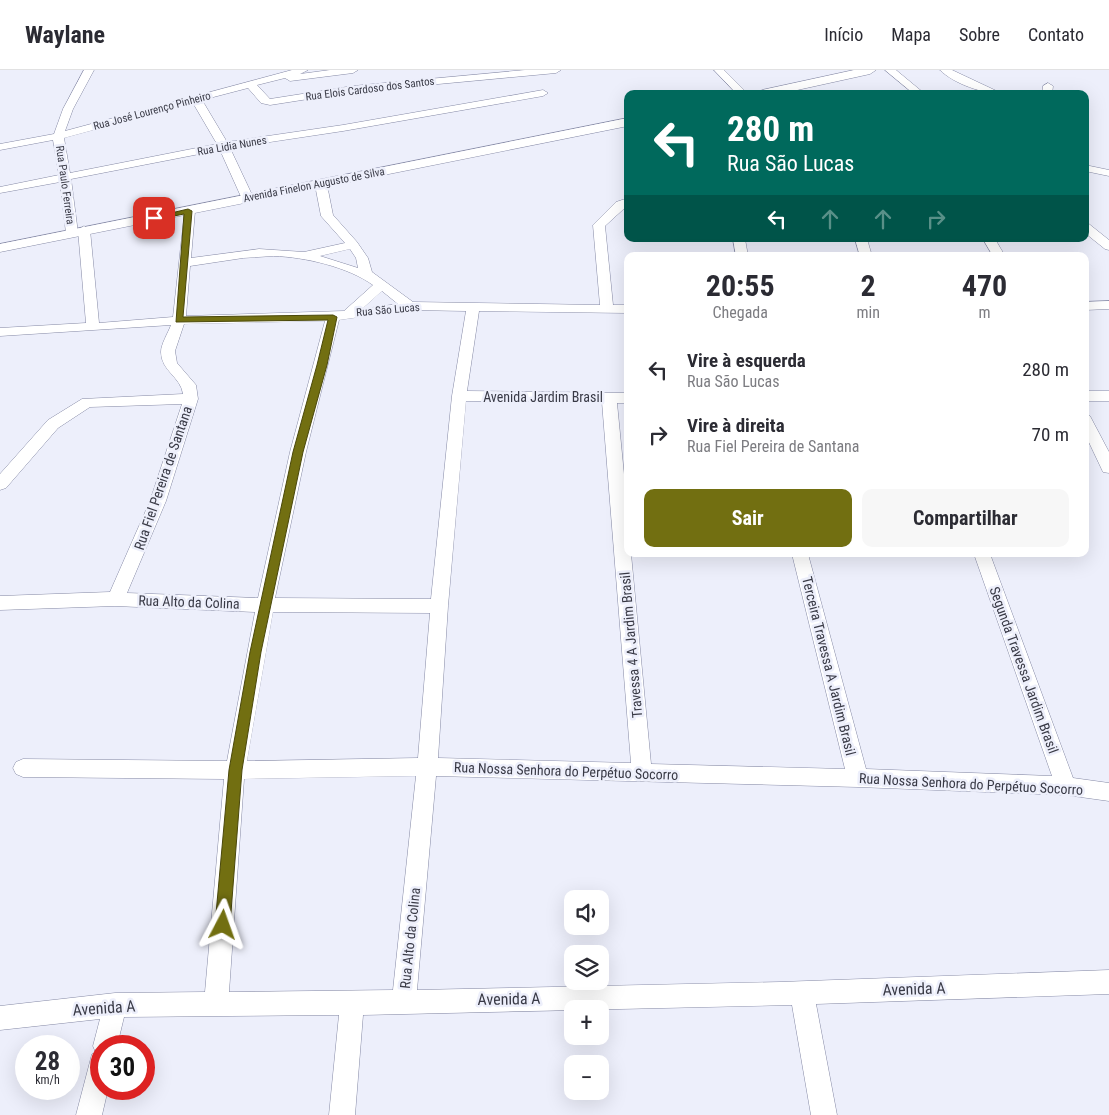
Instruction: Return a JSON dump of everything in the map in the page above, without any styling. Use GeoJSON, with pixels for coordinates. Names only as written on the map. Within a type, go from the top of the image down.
{"type":"FeatureCollection","features":[{"type":"Feature","properties":{"kind":"street"},"geometry":{"type":"LineString","coordinates":[[58,136],[68,109],[89,70]]}},
{"type":"Feature","properties":{"kind":"street","name":"Rua José Lourenço Pinheiro"},"geometry":{"type":"LineString","coordinates":[[0,147],[58,136],[303,70]]}},
{"type":"Feature","properties":{"kind":"street","name":"Rua Elois Cardoso dos Santos"},"geometry":{"type":"LineString","coordinates":[[251,85],[268,102],[353,89],[550,70]]}},
{"type":"Feature","properties":{"kind":"street"},"geometry":{"type":"LineString","coordinates":[[719,70],[739,90]]}},
{"type":"Feature","properties":{"kind":"street"},"geometry":{"type":"LineString","coordinates":[[780,90],[870,70]]}},
{"type":"Feature","properties":{"kind":"street"},"geometry":{"type":"LineString","coordinates":[[890,70],[915,90]]}},
{"type":"Feature","properties":{"kind":"street"},"geometry":{"type":"LineString","coordinates":[[945,70],[987,90]]}},
{"type":"Feature","properties":{"kind":"street"},"geometry":{"type":"LineString","coordinates":[[270,80],[349,71],[353,89]]}},
{"type":"Feature","properties":{"kind":"street","name":"Rua Lidia Nunes"},"geometry":{"type":"LineString","coordinates":[[0,190],[224,146],[343,128],[543,93]]}},
{"type":"Feature","properties":{"kind":"street"},"geometry":{"type":"LineString","coordinates":[[196,99],[224,146],[248,198]]}},
{"type":"Feature","properties":{"kind":"street","name":"Avenida Finelon Augusto de Silva"},"geometry":{"type":"LineString","coordinates":[[0,248],[624,123]]}},
{"type":"Feature","properties":{"kind":"street","name":"Rua Paulo Ferreira"},"geometry":{"type":"LineString","coordinates":[[58,136],[65,178],[78,232],[93,326]]}},
{"type":"Feature","properties":{"kind":"street"},"geometry":{"type":"LineString","coordinates":[[1089,169],[1109,173]]}},
{"type":"Feature","properties":{"kind":"street"},"geometry":{"type":"LineString","coordinates":[[320,185],[327,216],[362,258],[366,274]]}},
{"type":"Feature","properties":{"kind":"street"},"geometry":{"type":"LineString","coordinates":[[607,309],[599,225],[620,204],[624,202]]}},
{"type":"Feature","properties":{"kind":"street","name":"Rua Fiel Pereira de Santana"},"geometry":{"type":"LineString","coordinates":[[115,599],[151,521],[190,399],[189,385],[170,364],[168,358],[168,350],[179,320],[188,211]]}},
{"type":"Feature","properties":{"kind":"street"},"geometry":{"type":"LineString","coordinates":[[1089,230],[1109,246]]}},
{"type":"Feature","properties":{"kind":"street"},"geometry":{"type":"LineString","coordinates":[[303,255],[353,245]]}},
{"type":"Feature","properties":{"kind":"street"},"geometry":{"type":"LineString","coordinates":[[184,264],[236,256],[276,253],[303,255],[366,274],[410,306]]}},
{"type":"Feature","properties":{"kind":"street"},"geometry":{"type":"LineString","coordinates":[[216,1004],[235,770],[265,605],[298,452],[322,365],[341,315],[381,285]]}},
{"type":"Feature","properties":{"kind":"street"},"geometry":{"type":"LineString","coordinates":[[1089,306],[1109,305]]}},
{"type":"Feature","properties":{"kind":"street","name":"Rua São Lucas"},"geometry":{"type":"LineString","coordinates":[[0,332],[129,325],[179,320],[341,315],[410,306],[624,309]]}},
{"type":"Feature","properties":{"kind":"street","name":"Rua Alto da Colina"},"geometry":{"type":"LineString","coordinates":[[404,1001],[427,767],[439,606],[459,396],[473,307]]}},
{"type":"Feature","properties":{"kind":"street","name":"Avenida Jardim Brasil"},"geometry":{"type":"LineString","coordinates":[[459,396],[624,398]]}},
{"type":"Feature","properties":{"kind":"street"},"geometry":{"type":"LineString","coordinates":[[1089,396],[1109,396]]}},
{"type":"Feature","properties":{"kind":"street","name":"Travessa 4 A Jardim Brasil"},"geometry":{"type":"LineString","coordinates":[[609,398],[642,774]]}},
{"type":"Feature","properties":{"kind":"street"},"geometry":{"type":"LineString","coordinates":[[0,484],[53,424],[87,402],[190,399]]}},
{"type":"Feature","properties":{"kind":"street"},"geometry":{"type":"LineString","coordinates":[[1089,427],[1109,468]]}},
{"type":"Feature","properties":{"kind":"street","name":"Terceira Travessa A Jardim Brasil"},"geometry":{"type":"LineString","coordinates":[[801,557],[858,778]]}},
{"type":"Feature","properties":{"kind":"street","name":"Segunda Travessa Jardim Brasil"},"geometry":{"type":"LineString","coordinates":[[983,557],[1066,786]]}},
{"type":"Feature","properties":{"kind":"street","name":"Rua Alto da Colina"},"geometry":{"type":"LineString","coordinates":[[0,603],[115,599],[265,605],[439,606]]}},
{"type":"Feature","properties":{"kind":"street","name":"Rua Nossa Senhora do Perpétuo Socorro"},"geometry":{"type":"LineString","coordinates":[[23,768],[235,770],[427,767],[642,774],[858,778],[1066,786],[1109,792]]}},
{"type":"Feature","properties":{"kind":"street","name":"Avenida A"},"geometry":{"type":"LineString","coordinates":[[0,1018],[115,1005],[352,1004],[404,1001],[802,994],[1109,982]]}},
{"type":"Feature","properties":{"kind":"street"},"geometry":{"type":"LineString","coordinates":[[802,994],[824,1115]]}},
{"type":"Feature","properties":{"kind":"street"},"geometry":{"type":"LineString","coordinates":[[342,1115],[352,1004]]}},
{"type":"Feature","properties":{"kind":"street"},"geometry":{"type":"LineString","coordinates":[[108,1035],[115,1005]]}},
{"type":"Feature","properties":{"kind":"street"},"geometry":{"type":"LineString","coordinates":[[90,1115],[93,1100]]}},
{"type":"Feature","properties":{"kind":"route"},"geometry":{"type":"LineString","coordinates":[[154,218],[188,211],[179,320],[333,317],[298,452],[256,652],[235,770],[223,925]]}}]}
